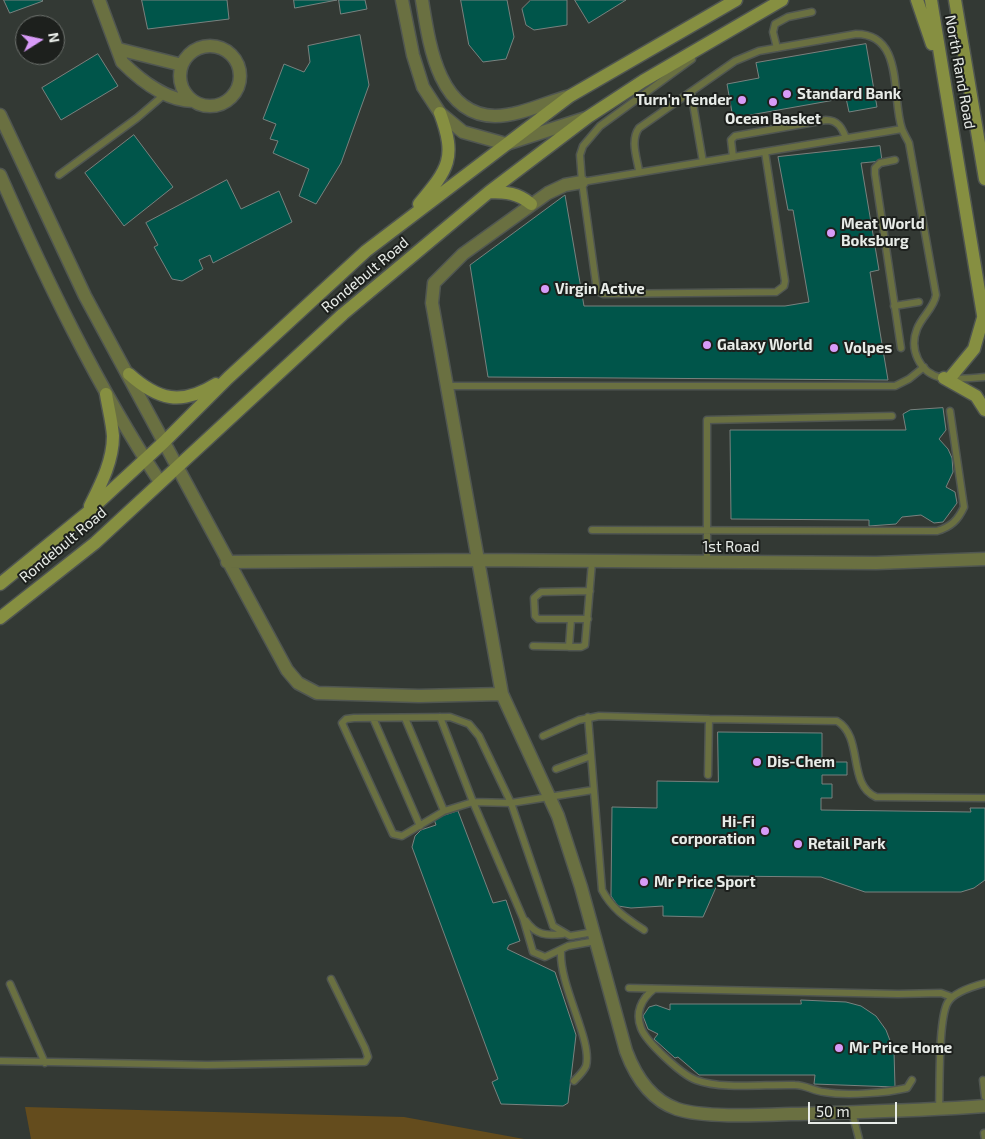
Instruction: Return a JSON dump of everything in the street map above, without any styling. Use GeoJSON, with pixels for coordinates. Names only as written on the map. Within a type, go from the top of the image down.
{"type":"FeatureCollection","features":[{"type":"Feature","properties":{"kind":"main road","name":"Rondebult Road"},"geometry":{"type":"LineString","coordinates":[[0,584],[87,513],[164,442],[228,378],[366,250],[570,96],[736,0]]}},
{"type":"Feature","properties":{"kind":"main road","name":"Rondebult Road"},"geometry":{"type":"LineString","coordinates":[[0,618],[95,543],[343,314],[489,192],[588,117],[679,58],[782,0]]}},
{"type":"Feature","properties":{"kind":"main road"},"geometry":{"type":"LineString","coordinates":[[917,0],[944,74]]}},
{"type":"Feature","properties":{"kind":"main road","name":"North Rand Road"},"geometry":{"type":"LineString","coordinates":[[931,0],[984,322]]}},
{"type":"Feature","properties":{"kind":"main road","name":"North Rand Road"},"geometry":{"type":"LineString","coordinates":[[955,0],[985,179]]}},
{"type":"Feature","properties":{"kind":"main road"},"geometry":{"type":"LineString","coordinates":[[408,218],[443,175],[448,162],[447,132],[440,113]]}},
{"type":"Feature","properties":{"kind":"main road"},"geometry":{"type":"LineString","coordinates":[[489,192],[509,192],[521,196],[531,204]]}},
{"type":"Feature","properties":{"kind":"main road"},"geometry":{"type":"LineString","coordinates":[[984,322],[974,349],[947,378],[976,396],[985,410]]}},
{"type":"Feature","properties":{"kind":"main road"},"geometry":{"type":"LineString","coordinates":[[128,374],[147,390],[171,398],[193,396],[228,378]]}},
{"type":"Feature","properties":{"kind":"main road"},"geometry":{"type":"LineString","coordinates":[[87,513],[105,474],[111,454],[113,436],[106,394]]}},
{"type":"Feature","properties":{"kind":"street"},"geometry":{"type":"LineString","coordinates":[[99,0],[122,62],[130,70],[165,94],[180,100],[193,101],[211,107],[228,101],[239,86],[240,67],[229,52],[211,46],[193,51],[182,65],[180,73],[183,89],[193,101]]}},
{"type":"Feature","properties":{"kind":"street"},"geometry":{"type":"LineString","coordinates":[[402,0],[408,38],[418,72],[430,100],[440,113],[463,132],[506,144],[588,117]]}},
{"type":"Feature","properties":{"kind":"street"},"geometry":{"type":"LineString","coordinates":[[422,0],[436,65],[447,88],[458,102],[472,110],[494,116],[514,114],[570,96]]}},
{"type":"Feature","properties":{"kind":"street"},"geometry":{"type":"LineString","coordinates":[[118,49],[182,65]]}},
{"type":"Feature","properties":{"kind":"street"},"geometry":{"type":"LineString","coordinates":[[0,114],[85,296],[287,670],[308,690],[339,694],[502,694]]}},
{"type":"Feature","properties":{"kind":"street"},"geometry":{"type":"LineString","coordinates":[[0,175],[20,221],[106,394],[160,482]]}},
{"type":"Feature","properties":{"kind":"street"},"geometry":{"type":"LineString","coordinates":[[582,182],[565,185],[531,204],[463,254],[434,283],[432,303],[502,694],[566,839],[633,1071],[648,1089],[668,1104],[686,1111],[746,1115],[939,1110],[985,1106]]}},
{"type":"Feature","properties":{"kind":"street","name":"1st Road"},"geometry":{"type":"LineString","coordinates":[[227,562],[477,560],[876,563],[985,559]]}},
{"type":"Feature","properties":{"kind":"lane"},"geometry":{"type":"LineString","coordinates":[[777,48],[773,32],[775,24],[788,17],[812,12]]}},
{"type":"Feature","properties":{"kind":"lane"},"geometry":{"type":"LineString","coordinates":[[743,21],[600,126],[590,137],[580,155],[595,284],[600,293],[776,292],[784,286],[785,281],[764,152]]}},
{"type":"Feature","properties":{"kind":"lane"},"geometry":{"type":"LineString","coordinates":[[639,172],[634,140],[635,133],[735,60],[759,51],[856,34],[868,34],[878,39],[887,52],[893,66],[902,129],[910,143],[936,295],[935,302],[924,315],[914,337],[916,356],[924,367],[937,376],[947,378],[985,377]]}},
{"type":"Feature","properties":{"kind":"lane"},"geometry":{"type":"LineString","coordinates":[[691,92],[703,162]]}},
{"type":"Feature","properties":{"kind":"lane"},"geometry":{"type":"LineString","coordinates":[[59,175],[137,118],[165,94]]}},
{"type":"Feature","properties":{"kind":"lane"},"geometry":{"type":"LineString","coordinates":[[733,157],[731,140],[734,136],[826,120],[832,120],[837,123],[846,138]]}},
{"type":"Feature","properties":{"kind":"lane"},"geometry":{"type":"LineString","coordinates":[[582,182],[902,129]]}},
{"type":"Feature","properties":{"kind":"lane"},"geometry":{"type":"LineString","coordinates":[[895,160],[880,163],[875,168],[875,174],[901,348]]}},
{"type":"Feature","properties":{"kind":"lane"},"geometry":{"type":"LineString","coordinates":[[894,306],[918,302]]}},
{"type":"Feature","properties":{"kind":"lane"},"geometry":{"type":"LineString","coordinates":[[448,386],[895,386],[909,379],[924,367]]}},
{"type":"Feature","properties":{"kind":"lane"},"geometry":{"type":"LineString","coordinates":[[592,530],[937,531],[946,528],[958,518],[964,507],[950,411]]}},
{"type":"Feature","properties":{"kind":"lane"},"geometry":{"type":"LineString","coordinates":[[706,563],[708,530],[707,420],[892,416]]}},
{"type":"Feature","properties":{"kind":"lane"},"geometry":{"type":"LineString","coordinates":[[533,646],[580,647],[585,645],[592,562]]}},
{"type":"Feature","properties":{"kind":"lane"},"geometry":{"type":"LineString","coordinates":[[588,619],[538,619],[534,612],[536,594],[590,591]]}},
{"type":"Feature","properties":{"kind":"lane"},"geometry":{"type":"LineString","coordinates":[[569,647],[571,619]]}},
{"type":"Feature","properties":{"kind":"lane"},"geometry":{"type":"LineString","coordinates":[[563,934],[551,922],[511,803],[479,736],[469,724],[450,717],[440,717],[346,719],[342,725],[393,834],[402,836],[444,811],[472,802],[511,803],[593,790]]}},
{"type":"Feature","properties":{"kind":"lane"},"geometry":{"type":"LineString","coordinates":[[440,717],[472,802],[524,918],[533,952],[545,957],[568,946],[595,937]]}},
{"type":"Feature","properties":{"kind":"lane"},"geometry":{"type":"LineString","coordinates":[[588,717],[602,890],[609,903],[618,912],[644,930]]}},
{"type":"Feature","properties":{"kind":"lane"},"geometry":{"type":"LineString","coordinates":[[542,736],[588,717],[837,721],[849,731],[862,782],[870,794],[876,797],[985,798]]}},
{"type":"Feature","properties":{"kind":"lane"},"geometry":{"type":"LineString","coordinates":[[373,718],[420,826]]}},
{"type":"Feature","properties":{"kind":"lane"},"geometry":{"type":"LineString","coordinates":[[405,718],[444,811]]}},
{"type":"Feature","properties":{"kind":"lane"},"geometry":{"type":"LineString","coordinates":[[708,775],[709,718]]}},
{"type":"Feature","properties":{"kind":"lane"},"geometry":{"type":"LineString","coordinates":[[556,770],[591,756]]}},
{"type":"Feature","properties":{"kind":"lane"},"geometry":{"type":"LineString","coordinates":[[524,918],[532,929],[547,936],[563,934],[595,937]]}},
{"type":"Feature","properties":{"kind":"lane"},"geometry":{"type":"LineString","coordinates":[[561,951],[562,974],[581,1029],[586,1057],[586,1066],[574,1081]]}},
{"type":"Feature","properties":{"kind":"lane"},"geometry":{"type":"LineString","coordinates":[[0,1061],[206,1065],[365,1062],[368,1057],[365,1048],[331,979]]}},
{"type":"Feature","properties":{"kind":"lane"},"geometry":{"type":"LineString","coordinates":[[939,1110],[941,1039],[946,1004],[952,997],[985,983]]}},
{"type":"Feature","properties":{"kind":"lane"},"geometry":{"type":"LineString","coordinates":[[10,984],[45,1063]]}},
{"type":"Feature","properties":{"kind":"lane"},"geometry":{"type":"LineString","coordinates":[[628,988],[904,994],[941,993],[952,997]]}},
{"type":"Feature","properties":{"kind":"lane"},"geometry":{"type":"LineString","coordinates":[[654,989],[645,996],[637,1015],[642,1032],[677,1067],[696,1080],[719,1084],[798,1085],[825,1093],[889,1092],[907,1088],[912,1080]]}},
{"type":"Feature","properties":{"kind":"lane"},"geometry":{"type":"LineString","coordinates":[[983,1080],[985,1097]]}},
{"type":"Feature","properties":{"kind":"lane"},"geometry":{"type":"LineString","coordinates":[[852,1112],[859,1139]]}},
{"type":"Feature","properties":{"kind":"lane"},"geometry":{"type":"LineString","coordinates":[[984,1133],[985,1139]]}},
{"type":"Feature","properties":{"kind":"shaded area"},"geometry":{"type":"Polygon","coordinates":[[[25,1107],[404,1117],[524,1139],[31,1139],[25,1107]]]}},
{"type":"Feature","properties":{"kind":"building"},"geometry":{"type":"Polygon","coordinates":[[[4,0],[42,0],[43,1],[10,13],[4,0]]]}},
{"type":"Feature","properties":{"kind":"building"},"geometry":{"type":"Polygon","coordinates":[[[142,0],[227,0],[229,19],[148,29],[142,0]]]}},
{"type":"Feature","properties":{"kind":"building"},"geometry":{"type":"Polygon","coordinates":[[[294,0],[337,0],[295,8],[294,0]]]}},
{"type":"Feature","properties":{"kind":"building"},"geometry":{"type":"Polygon","coordinates":[[[339,0],[365,0],[367,9],[341,14],[339,0]]]}},
{"type":"Feature","properties":{"kind":"building"},"geometry":{"type":"Polygon","coordinates":[[[461,0],[507,0],[514,37],[506,59],[483,62],[469,45],[461,0]]]}},
{"type":"Feature","properties":{"kind":"building"},"geometry":{"type":"Polygon","coordinates":[[[531,0],[567,0],[567,25],[534,30],[526,25],[522,9],[531,0]]]}},
{"type":"Feature","properties":{"kind":"building"},"geometry":{"type":"Polygon","coordinates":[[[575,0],[626,0],[589,23],[575,0]]]}},
{"type":"Feature","properties":{"kind":"building"},"geometry":{"type":"Polygon","coordinates":[[[360,35],[369,85],[341,163],[316,204],[299,196],[309,169],[273,153],[278,141],[270,139],[276,124],[263,119],[284,64],[304,72],[310,62],[308,46],[360,35]]]}},
{"type":"Feature","properties":{"kind":"building"},"geometry":{"type":"Polygon","coordinates":[[[866,44],[877,107],[849,112],[846,98],[733,118],[727,84],[759,78],[756,63],[866,44]]]}},
{"type":"Feature","properties":{"kind":"building"},"geometry":{"type":"Polygon","coordinates":[[[98,54],[118,86],[61,120],[42,88],[98,54]]]}},
{"type":"Feature","properties":{"kind":"building"},"geometry":{"type":"Polygon","coordinates":[[[134,135],[173,187],[124,226],[85,173],[134,135]]]}},
{"type":"Feature","properties":{"kind":"building"},"geometry":{"type":"Polygon","coordinates":[[[880,146],[882,161],[861,163],[879,270],[870,272],[888,380],[488,377],[470,265],[565,195],[584,306],[785,306],[809,302],[793,210],[788,210],[778,157],[880,146]]]}},
{"type":"Feature","properties":{"kind":"building"},"geometry":{"type":"Polygon","coordinates":[[[227,180],[241,209],[279,191],[292,222],[213,263],[210,255],[199,260],[203,269],[182,281],[172,279],[154,247],[158,245],[146,223],[227,180]]]}},
{"type":"Feature","properties":{"kind":"building"},"geometry":{"type":"Polygon","coordinates":[[[943,408],[946,430],[939,439],[948,449],[952,458],[953,472],[946,487],[955,492],[957,503],[943,522],[934,523],[921,515],[902,517],[896,524],[869,526],[869,520],[731,519],[730,430],[906,430],[903,414],[910,410],[943,408]]]}},
{"type":"Feature","properties":{"kind":"building","name":"Retail Park"},"geometry":{"type":"Polygon","coordinates":[[[718,732],[822,733],[822,762],[847,762],[847,775],[822,775],[822,784],[832,784],[832,798],[821,798],[821,810],[971,812],[970,808],[985,808],[985,880],[974,888],[961,892],[865,892],[821,877],[721,876],[703,917],[663,916],[663,906],[631,908],[618,906],[611,896],[612,807],[657,808],[657,781],[718,782],[718,732]]]}},
{"type":"Feature","properties":{"kind":"building"},"geometry":{"type":"Polygon","coordinates":[[[458,811],[493,903],[506,900],[520,941],[509,945],[507,949],[555,972],[576,1035],[568,1103],[563,1106],[501,1104],[492,1082],[498,1079],[412,847],[415,836],[421,830],[436,825],[434,819],[458,811]]]}},
{"type":"Feature","properties":{"kind":"building"},"geometry":{"type":"Polygon","coordinates":[[[801,1000],[846,1002],[861,1006],[876,1016],[886,1030],[894,1051],[895,1087],[814,1084],[815,1075],[699,1075],[678,1057],[675,1058],[654,1039],[658,1034],[648,1029],[643,1016],[649,1007],[656,1005],[670,1010],[670,1004],[801,1004],[801,1000]]]}},
{"type":"Feature","properties":{"kind":"place","name":"Standard Bank"},"geometry":{"type":"Point","coordinates":[787,94]}},
{"type":"Feature","properties":{"kind":"place","name":"Turn'n Tender"},"geometry":{"type":"Point","coordinates":[742,100]}},
{"type":"Feature","properties":{"kind":"place","name":"Ocean Basket"},"geometry":{"type":"Point","coordinates":[773,102]}},
{"type":"Feature","properties":{"kind":"place","name":"Meat World Boksburg"},"geometry":{"type":"Point","coordinates":[831,233]}},
{"type":"Feature","properties":{"kind":"place","name":"Virgin Active"},"geometry":{"type":"Point","coordinates":[545,289]}},
{"type":"Feature","properties":{"kind":"place","name":"Galaxy World"},"geometry":{"type":"Point","coordinates":[707,345]}},
{"type":"Feature","properties":{"kind":"place","name":"Volpes"},"geometry":{"type":"Point","coordinates":[834,348]}},
{"type":"Feature","properties":{"kind":"place","name":"Dis-Chem"},"geometry":{"type":"Point","coordinates":[757,762]}},
{"type":"Feature","properties":{"kind":"place","name":"Hi-Fi corporation"},"geometry":{"type":"Point","coordinates":[765,831]}},
{"type":"Feature","properties":{"kind":"place","name":"Retail Park"},"geometry":{"type":"Point","coordinates":[798,844]}},
{"type":"Feature","properties":{"kind":"place","name":"Mr Price Sport"},"geometry":{"type":"Point","coordinates":[644,882]}},
{"type":"Feature","properties":{"kind":"place","name":"Mr Price Home"},"geometry":{"type":"Point","coordinates":[839,1048]}}]}
